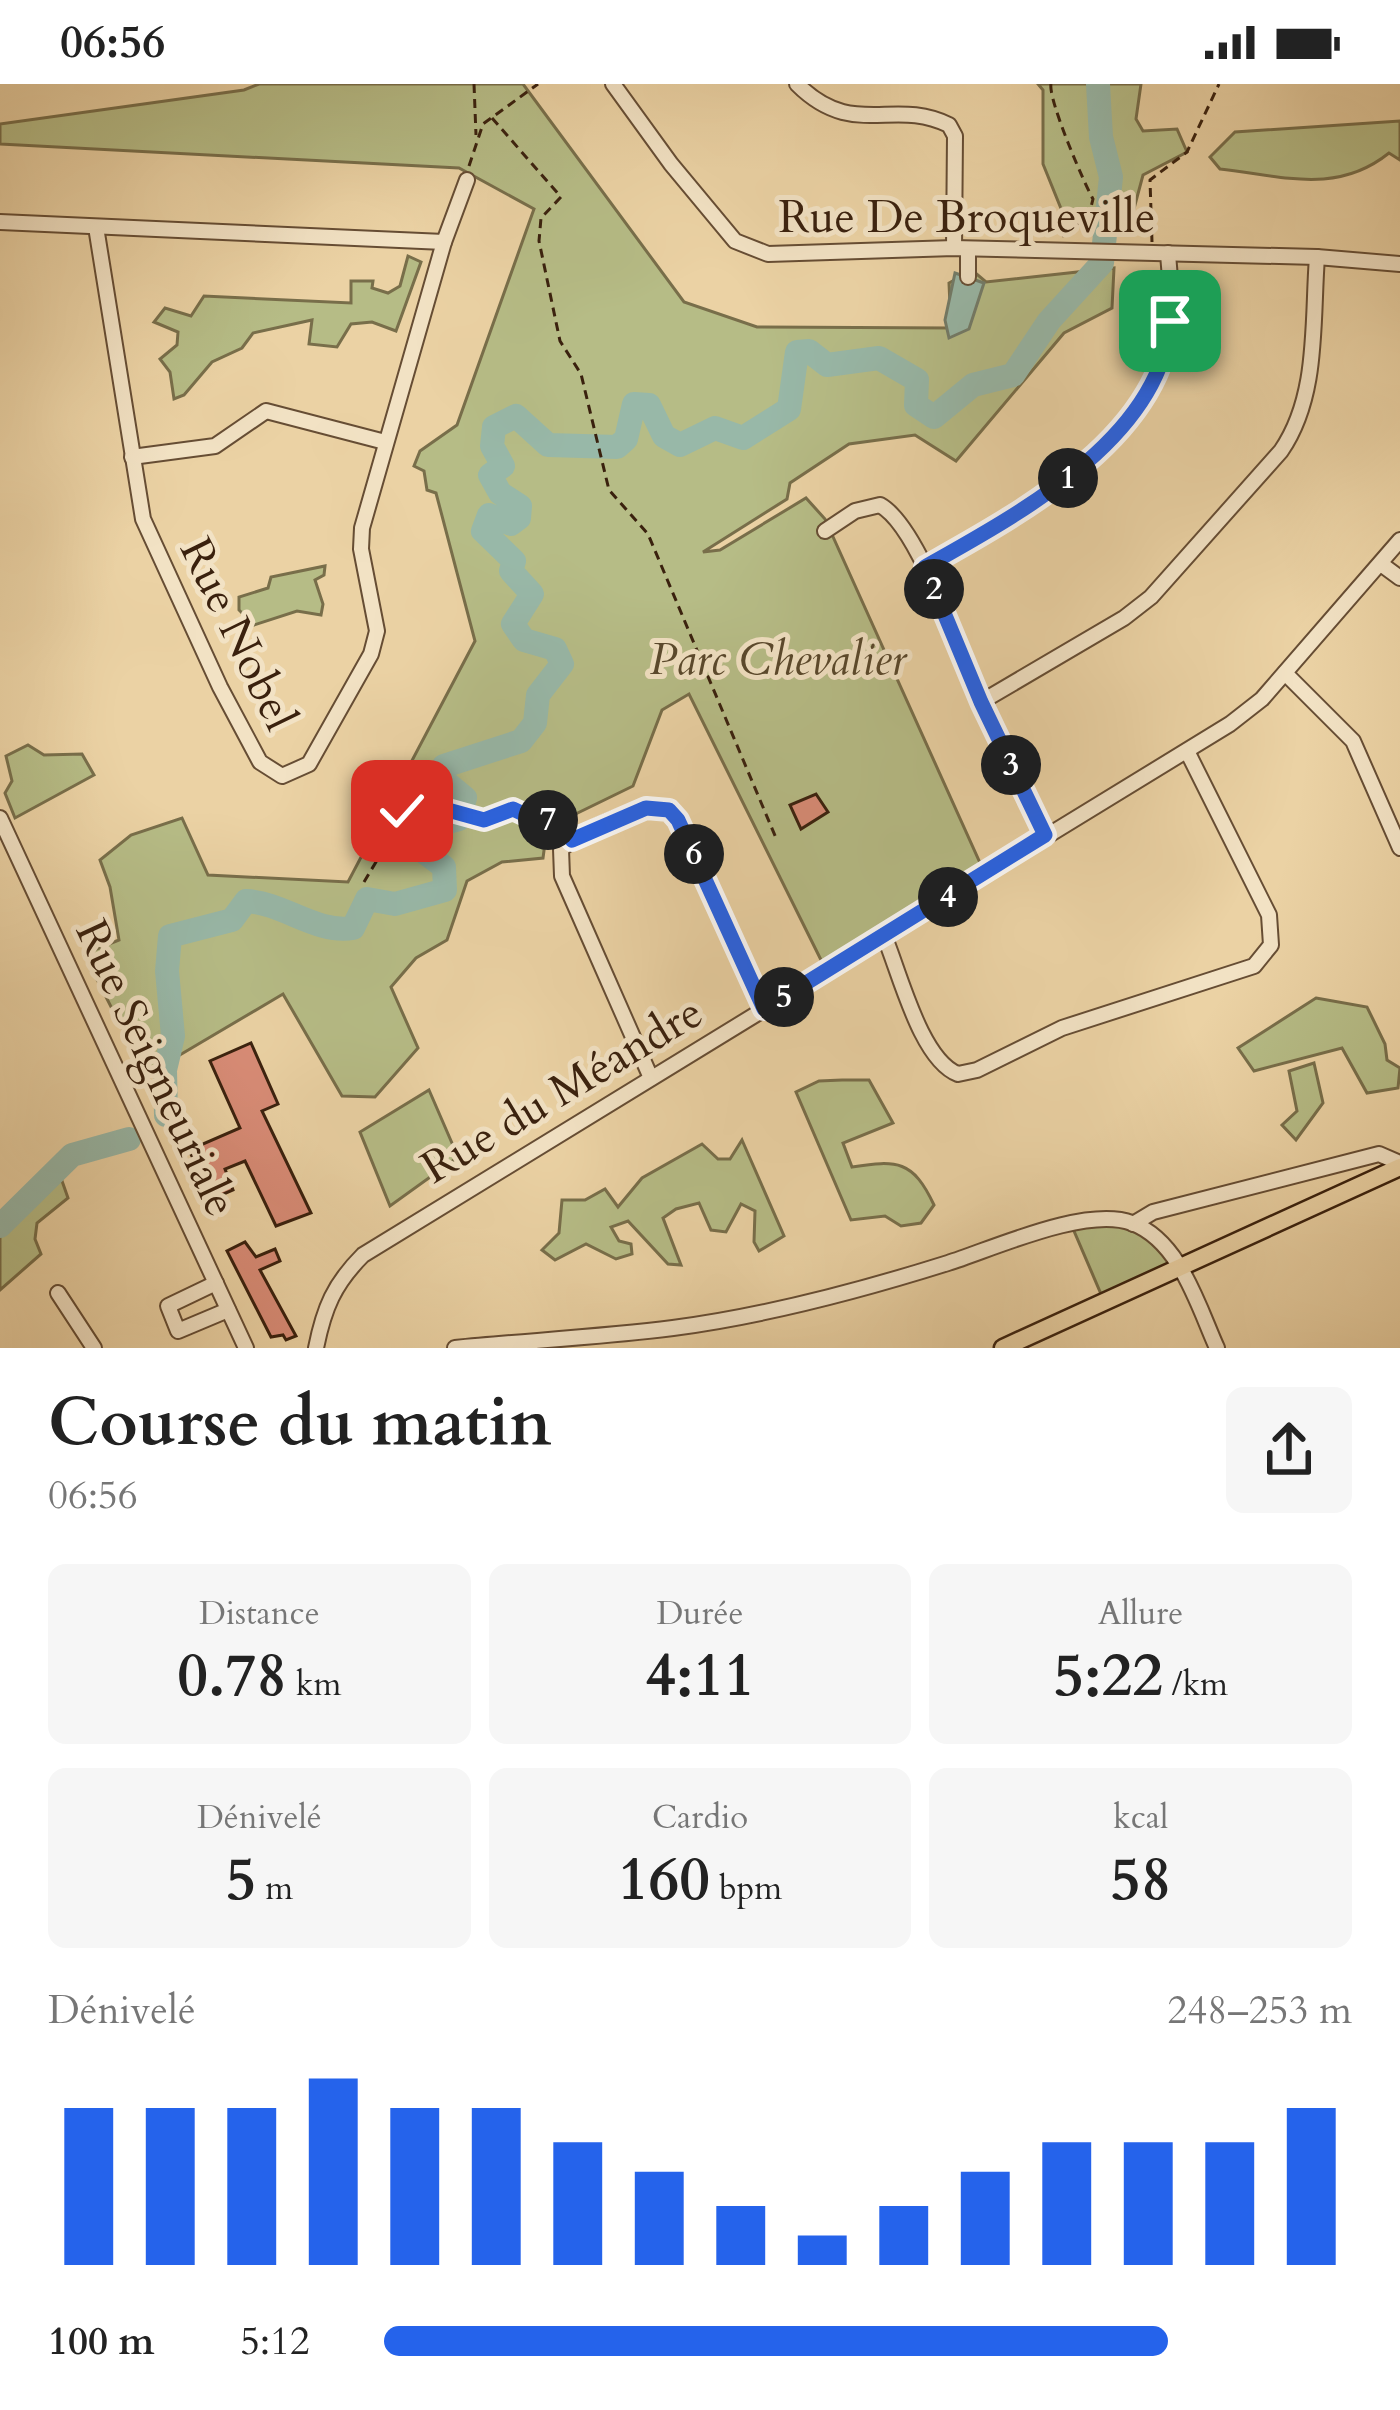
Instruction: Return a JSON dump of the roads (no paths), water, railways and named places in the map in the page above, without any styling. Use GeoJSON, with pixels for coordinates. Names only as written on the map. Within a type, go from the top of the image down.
{"type":"FeatureCollection","features":[{"type":"Feature","properties":{"kind":"main road"},"geometry":{"type":"LineString","coordinates":[[1014,1346],[1400,1165]]}},
{"type":"Feature","properties":{"kind":"street","name":"Rue De Broqueville"},"geometry":{"type":"LineString","coordinates":[[613,84],[670,164],[735,241],[749,250],[798,256],[961,248],[1317,257],[1400,264]]}},
{"type":"Feature","properties":{"kind":"street"},"geometry":{"type":"LineString","coordinates":[[797,84],[828,109],[845,116],[924,117],[949,125],[968,277]]}},
{"type":"Feature","properties":{"kind":"street","name":"Rue Nobel"},"geometry":{"type":"LineString","coordinates":[[96,226],[143,519],[260,762],[282,776],[309,764],[371,654],[377,631],[375,602],[361,549],[385,442],[467,180]]}},
{"type":"Feature","properties":{"kind":"street"},"geometry":{"type":"LineString","coordinates":[[0,222],[444,242]]}},
{"type":"Feature","properties":{"kind":"street"},"geometry":{"type":"LineString","coordinates":[[925,567],[1026,510],[1081,468],[1130,413],[1159,369],[1168,343],[1160,253]]}},
{"type":"Feature","properties":{"kind":"street"},"geometry":{"type":"LineString","coordinates":[[981,702],[1124,618],[1151,597],[1281,451],[1298,427],[1306,397],[1317,257]]}},
{"type":"Feature","properties":{"kind":"street"},"geometry":{"type":"LineString","coordinates":[[132,457],[215,446],[266,411],[385,442]]}},
{"type":"Feature","properties":{"kind":"street"},"geometry":{"type":"LineString","coordinates":[[825,531],[855,511],[880,505],[893,512],[925,567],[981,702],[1045,835]]}},
{"type":"Feature","properties":{"kind":"street","name":"Rue du Méandre"},"geometry":{"type":"LineString","coordinates":[[316,1348],[325,1303],[363,1255],[886,938],[1262,700],[1400,540]]}},
{"type":"Feature","properties":{"kind":"street"},"geometry":{"type":"LineString","coordinates":[[1381,564],[1400,578]]}},
{"type":"Feature","properties":{"kind":"street"},"geometry":{"type":"LineString","coordinates":[[1285,673],[1353,741],[1400,848]]}},
{"type":"Feature","properties":{"kind":"street"},"geometry":{"type":"LineString","coordinates":[[886,938],[927,1043],[940,1063],[958,1074],[977,1070],[1062,1028],[1254,966],[1271,945],[1269,915],[1187,751]]}},
{"type":"Feature","properties":{"kind":"street"},"geometry":{"type":"LineString","coordinates":[[651,1078],[562,876],[560,849],[572,840],[646,808],[669,810],[678,820],[764,1009]]}},
{"type":"Feature","properties":{"kind":"street","name":"Rue Seigneuriale"},"geometry":{"type":"LineString","coordinates":[[0,818],[246,1348]]}},
{"type":"Feature","properties":{"kind":"street"},"geometry":{"type":"LineString","coordinates":[[1133,1224],[1153,1212],[1379,1154],[1400,1165]]}},
{"type":"Feature","properties":{"kind":"street"},"geometry":{"type":"LineString","coordinates":[[455,1348],[676,1328],[905,1276],[1071,1224],[1112,1218],[1153,1234],[1180,1267],[1217,1348]]}},
{"type":"Feature","properties":{"kind":"street"},"geometry":{"type":"LineString","coordinates":[[216,1283],[168,1306],[178,1331],[229,1310]]}},
{"type":"Feature","properties":{"kind":"street"},"geometry":{"type":"LineString","coordinates":[[58,1293],[94,1348]]}},
{"type":"Feature","properties":{"kind":"waterway"},"geometry":{"type":"LineString","coordinates":[[166,1115],[165,1070],[173,1036],[167,971],[170,936],[232,920],[246,901],[326,927],[353,928],[367,899],[395,904],[445,890],[444,867],[416,846],[411,833],[459,819],[465,798],[442,779],[444,766],[521,741],[535,723],[538,695],[562,664],[555,649],[524,640],[513,624],[532,594],[511,571],[514,561],[483,531],[489,515],[511,524],[519,518],[520,506],[500,493],[490,475],[503,466],[492,446],[494,427],[516,416],[548,445],[617,447],[626,439],[634,404],[649,405],[664,436],[680,445],[715,428],[743,438],[789,409],[797,352],[809,351],[827,365],[879,358],[917,380],[916,405],[934,417],[973,385],[1013,375],[1049,321],[1102,263],[1111,177],[1101,137],[1098,84]]}},
{"type":"Feature","properties":{"kind":"waterway"},"geometry":{"type":"LineString","coordinates":[[0,1226],[72,1155],[129,1139]]}},
{"type":"Feature","properties":{"kind":"park label","name":"Parc Chevalier"},"geometry":{"type":"Point","coordinates":[778,659]}}]}
